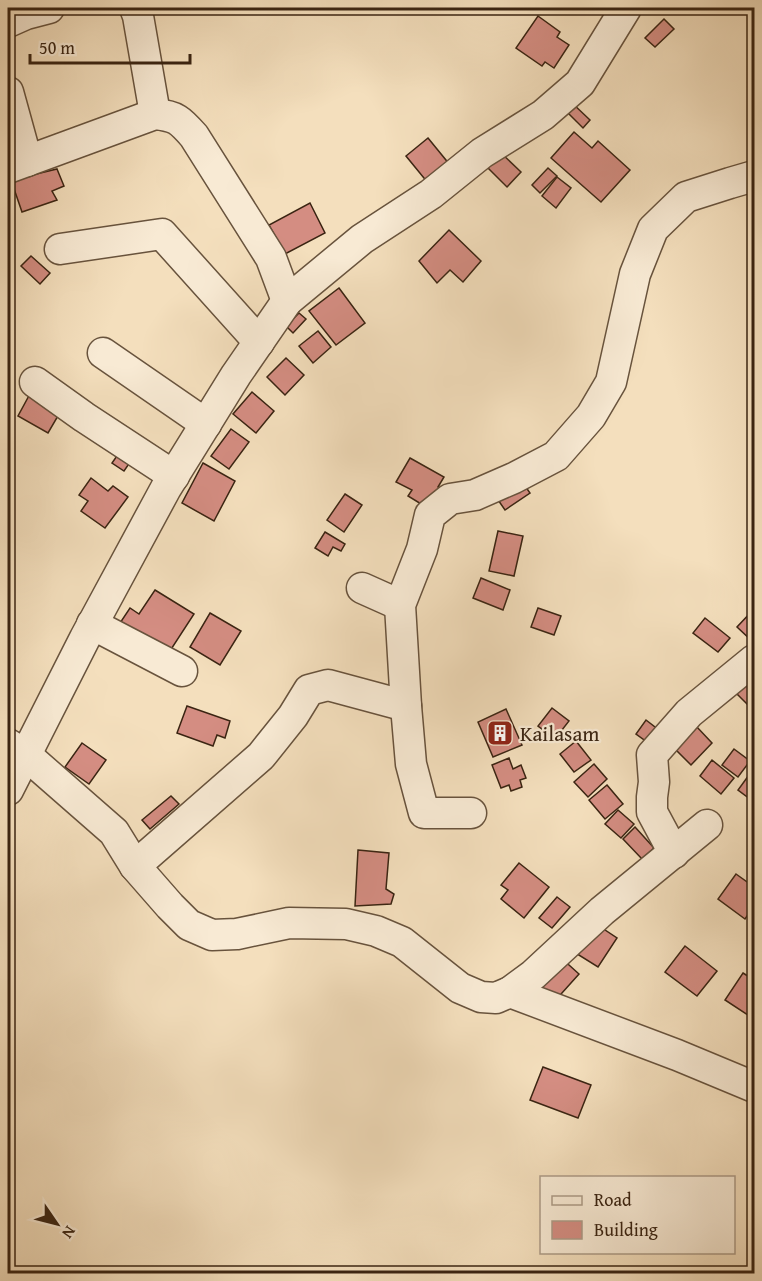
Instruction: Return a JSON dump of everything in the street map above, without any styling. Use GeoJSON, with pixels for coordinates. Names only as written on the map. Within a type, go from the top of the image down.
{"type":"FeatureCollection","features":[{"type":"Feature","properties":{"kind":"street"},"geometry":{"type":"LineString","coordinates":[[8,22],[49,8]]}},
{"type":"Feature","properties":{"kind":"street"},"geometry":{"type":"LineString","coordinates":[[135,8],[154,114]]}},
{"type":"Feature","properties":{"kind":"street"},"geometry":{"type":"LineString","coordinates":[[8,790],[17,749],[92,624],[174,476],[236,375],[287,301],[362,239],[431,194],[482,153],[543,115],[580,83],[626,8]]}},
{"type":"Feature","properties":{"kind":"street"},"geometry":{"type":"LineString","coordinates":[[8,92],[17,165],[154,114],[169,115],[182,123],[194,136],[271,258],[287,301]]}},
{"type":"Feature","properties":{"kind":"street"},"geometry":{"type":"LineString","coordinates":[[471,813],[424,813],[411,764],[400,604],[422,549],[430,515],[450,499],[474,495],[514,478],[556,456],[591,416],[611,382],[635,274],[653,229],[686,196],[754,177]]}},
{"type":"Feature","properties":{"kind":"street"},"geometry":{"type":"LineString","coordinates":[[60,249],[162,234],[259,342]]}},
{"type":"Feature","properties":{"kind":"street"},"geometry":{"type":"LineString","coordinates":[[103,353],[206,424]]}},
{"type":"Feature","properties":{"kind":"street"},"geometry":{"type":"LineString","coordinates":[[35,382],[174,476]]}},
{"type":"Feature","properties":{"kind":"street"},"geometry":{"type":"LineString","coordinates":[[363,588],[400,604]]}},
{"type":"Feature","properties":{"kind":"street"},"geometry":{"type":"LineString","coordinates":[[92,624],[182,671]]}},
{"type":"Feature","properties":{"kind":"street"},"geometry":{"type":"LineString","coordinates":[[674,853],[652,812],[654,782],[652,755],[689,712],[754,660]]}},
{"type":"Feature","properties":{"kind":"street"},"geometry":{"type":"LineString","coordinates":[[135,866],[261,756],[293,716],[309,690],[328,685],[406,706]]}},
{"type":"Feature","properties":{"kind":"street"},"geometry":{"type":"LineString","coordinates":[[17,749],[114,832],[135,866],[189,925],[212,935],[237,934],[290,922],[346,924],[376,931],[402,942],[460,988],[481,997],[496,998],[510,992],[533,975],[602,911],[706,825]]}},
{"type":"Feature","properties":{"kind":"street"},"geometry":{"type":"LineString","coordinates":[[510,992],[677,1055],[754,1087]]}},
{"type":"Feature","properties":{"kind":"building"},"geometry":{"type":"Polygon","coordinates":[[[538,16],[560,32],[557,37],[569,45],[554,68],[545,62],[542,66],[516,48],[538,16]]]}},
{"type":"Feature","properties":{"kind":"building"},"geometry":{"type":"Polygon","coordinates":[[[664,19],[674,29],[655,47],[645,38],[664,19]]]}},
{"type":"Feature","properties":{"kind":"building"},"geometry":{"type":"Polygon","coordinates":[[[571,102],[590,120],[583,128],[564,109],[571,102]]]}},
{"type":"Feature","properties":{"kind":"building"},"geometry":{"type":"Polygon","coordinates":[[[574,132],[592,148],[598,141],[630,170],[601,202],[551,158],[574,132]]]}},
{"type":"Feature","properties":{"kind":"building"},"geometry":{"type":"Polygon","coordinates":[[[428,138],[450,165],[428,183],[406,156],[428,138]]]}},
{"type":"Feature","properties":{"kind":"building"},"geometry":{"type":"Polygon","coordinates":[[[500,152],[521,172],[507,187],[486,166],[500,152]]]}},
{"type":"Feature","properties":{"kind":"building"},"geometry":{"type":"Polygon","coordinates":[[[548,168],[557,176],[540,193],[532,185],[548,168]]]}},
{"type":"Feature","properties":{"kind":"building"},"geometry":{"type":"Polygon","coordinates":[[[57,169],[64,186],[52,191],[57,200],[22,212],[11,180],[57,169]]]}},
{"type":"Feature","properties":{"kind":"building"},"geometry":{"type":"Polygon","coordinates":[[[557,177],[571,188],[556,208],[542,196],[557,177]]]}},
{"type":"Feature","properties":{"kind":"building"},"geometry":{"type":"Polygon","coordinates":[[[310,203],[325,233],[285,254],[269,225],[310,203]]]}},
{"type":"Feature","properties":{"kind":"building"},"geometry":{"type":"Polygon","coordinates":[[[449,230],[481,261],[463,282],[450,270],[437,283],[419,261],[449,230]]]}},
{"type":"Feature","properties":{"kind":"building"},"geometry":{"type":"Polygon","coordinates":[[[31,256],[50,273],[40,284],[21,266],[31,256]]]}},
{"type":"Feature","properties":{"kind":"building"},"geometry":{"type":"Polygon","coordinates":[[[339,288],[365,323],[336,345],[309,311],[339,288]]]}},
{"type":"Feature","properties":{"kind":"building"},"geometry":{"type":"Polygon","coordinates":[[[299,313],[306,319],[293,333],[286,326],[299,313]]]}},
{"type":"Feature","properties":{"kind":"building"},"geometry":{"type":"Polygon","coordinates":[[[318,331],[331,347],[313,363],[299,346],[318,331]]]}},
{"type":"Feature","properties":{"kind":"building"},"geometry":{"type":"Polygon","coordinates":[[[286,358],[304,375],[285,395],[267,377],[286,358]]]}},
{"type":"Feature","properties":{"kind":"building"},"geometry":{"type":"Polygon","coordinates":[[[31,392],[62,409],[48,433],[18,416],[31,392]]]}},
{"type":"Feature","properties":{"kind":"building"},"geometry":{"type":"Polygon","coordinates":[[[252,392],[274,411],[256,433],[233,414],[252,392]]]}},
{"type":"Feature","properties":{"kind":"building"},"geometry":{"type":"Polygon","coordinates":[[[231,429],[249,442],[229,469],[211,456],[231,429]]]}},
{"type":"Feature","properties":{"kind":"building"},"geometry":{"type":"Polygon","coordinates":[[[121,450],[133,458],[124,471],[112,463],[121,450]]]}},
{"type":"Feature","properties":{"kind":"building"},"geometry":{"type":"Polygon","coordinates":[[[410,458],[444,477],[438,487],[443,489],[426,507],[408,496],[412,490],[396,482],[410,458]]]}},
{"type":"Feature","properties":{"kind":"building"},"geometry":{"type":"Polygon","coordinates":[[[203,463],[235,481],[214,521],[182,503],[203,463]]]}},
{"type":"Feature","properties":{"kind":"building"},"geometry":{"type":"Polygon","coordinates":[[[91,478],[108,491],[113,486],[128,497],[105,528],[81,511],[88,501],[79,495],[91,478]]]}},
{"type":"Feature","properties":{"kind":"building"},"geometry":{"type":"Polygon","coordinates":[[[521,480],[530,493],[505,510],[496,497],[521,480]]]}},
{"type":"Feature","properties":{"kind":"building"},"geometry":{"type":"Polygon","coordinates":[[[345,494],[362,505],[344,532],[327,520],[345,494]]]}},
{"type":"Feature","properties":{"kind":"building"},"geometry":{"type":"Polygon","coordinates":[[[498,531],[523,536],[514,576],[489,571],[498,531]]]}},
{"type":"Feature","properties":{"kind":"building"},"geometry":{"type":"Polygon","coordinates":[[[325,532],[345,544],[341,551],[333,547],[328,556],[315,548],[325,532]]]}},
{"type":"Feature","properties":{"kind":"building"},"geometry":{"type":"Polygon","coordinates":[[[481,578],[510,590],[503,610],[473,598],[481,578]]]}},
{"type":"Feature","properties":{"kind":"building"},"geometry":{"type":"Polygon","coordinates":[[[155,590],[194,614],[168,654],[120,623],[130,608],[139,614],[155,590]]]}},
{"type":"Feature","properties":{"kind":"building"},"geometry":{"type":"Polygon","coordinates":[[[538,608],[561,616],[554,635],[531,627],[538,608]]]}},
{"type":"Feature","properties":{"kind":"building"},"geometry":{"type":"Polygon","coordinates":[[[754,609],[754,638],[752,641],[737,627],[754,609]]]}},
{"type":"Feature","properties":{"kind":"building"},"geometry":{"type":"Polygon","coordinates":[[[210,613],[241,631],[220,665],[190,647],[210,613]]]}},
{"type":"Feature","properties":{"kind":"building"},"geometry":{"type":"Polygon","coordinates":[[[705,618],[730,638],[718,652],[693,633],[705,618]]]}},
{"type":"Feature","properties":{"kind":"building"},"geometry":{"type":"Polygon","coordinates":[[[754,668],[754,697],[747,704],[733,690],[754,668]]]}},
{"type":"Feature","properties":{"kind":"building"},"geometry":{"type":"Polygon","coordinates":[[[187,706],[230,721],[225,738],[217,735],[213,746],[177,733],[187,706]]]}},
{"type":"Feature","properties":{"kind":"building"},"geometry":{"type":"Polygon","coordinates":[[[552,708],[569,721],[555,739],[538,726],[552,708]]]}},
{"type":"Feature","properties":{"kind":"building","name":"Kailasam"},"geometry":{"type":"Polygon","coordinates":[[[506,709],[522,745],[493,757],[478,722],[506,709]]]}},
{"type":"Feature","properties":{"kind":"building"},"geometry":{"type":"Polygon","coordinates":[[[646,720],[664,734],[654,747],[636,734],[646,720]]]}},
{"type":"Feature","properties":{"kind":"building"},"geometry":{"type":"Polygon","coordinates":[[[696,726],[712,743],[691,765],[674,748],[696,726]]]}},
{"type":"Feature","properties":{"kind":"building"},"geometry":{"type":"Polygon","coordinates":[[[576,741],[591,760],[574,772],[560,754],[576,741]]]}},
{"type":"Feature","properties":{"kind":"building"},"geometry":{"type":"Polygon","coordinates":[[[82,743],[106,760],[89,784],[65,767],[82,743]]]}},
{"type":"Feature","properties":{"kind":"building"},"geometry":{"type":"Polygon","coordinates":[[[734,749],[750,761],[738,777],[722,765],[734,749]]]}},
{"type":"Feature","properties":{"kind":"building"},"geometry":{"type":"Polygon","coordinates":[[[509,758],[513,769],[521,765],[526,778],[520,780],[522,787],[511,791],[509,785],[501,788],[492,765],[509,758]]]}},
{"type":"Feature","properties":{"kind":"building"},"geometry":{"type":"Polygon","coordinates":[[[712,760],[734,778],[721,794],[700,776],[712,760]]]}},
{"type":"Feature","properties":{"kind":"building"},"geometry":{"type":"Polygon","coordinates":[[[594,764],[607,779],[588,797],[574,782],[594,764]]]}},
{"type":"Feature","properties":{"kind":"building"},"geometry":{"type":"Polygon","coordinates":[[[749,775],[754,780],[754,802],[738,790],[749,775]]]}},
{"type":"Feature","properties":{"kind":"building"},"geometry":{"type":"Polygon","coordinates":[[[607,785],[623,804],[605,819],[589,800],[607,785]]]}},
{"type":"Feature","properties":{"kind":"building"},"geometry":{"type":"Polygon","coordinates":[[[171,796],[179,804],[150,829],[142,820],[171,796]]]}},
{"type":"Feature","properties":{"kind":"building"},"geometry":{"type":"Polygon","coordinates":[[[618,810],[634,824],[621,838],[605,824],[618,810]]]}},
{"type":"Feature","properties":{"kind":"building"},"geometry":{"type":"Polygon","coordinates":[[[635,827],[654,848],[642,859],[623,839],[635,827]]]}},
{"type":"Feature","properties":{"kind":"building"},"geometry":{"type":"Polygon","coordinates":[[[358,850],[389,853],[386,889],[394,894],[391,904],[355,906],[358,850]]]}},
{"type":"Feature","properties":{"kind":"building"},"geometry":{"type":"Polygon","coordinates":[[[519,863],[549,887],[524,918],[501,899],[508,890],[501,885],[519,863]]]}},
{"type":"Feature","properties":{"kind":"building"},"geometry":{"type":"Polygon","coordinates":[[[736,874],[754,887],[754,906],[745,919],[718,899],[736,874]]]}},
{"type":"Feature","properties":{"kind":"building"},"geometry":{"type":"Polygon","coordinates":[[[557,897],[570,907],[552,928],[539,918],[557,897]]]}},
{"type":"Feature","properties":{"kind":"building"},"geometry":{"type":"Polygon","coordinates":[[[593,922],[617,938],[598,967],[574,952],[593,922]]]}},
{"type":"Feature","properties":{"kind":"building"},"geometry":{"type":"Polygon","coordinates":[[[685,946],[717,971],[697,996],[665,972],[685,946]]]}},
{"type":"Feature","properties":{"kind":"building"},"geometry":{"type":"Polygon","coordinates":[[[559,956],[579,974],[553,1003],[533,986],[559,956]]]}},
{"type":"Feature","properties":{"kind":"building"},"geometry":{"type":"Polygon","coordinates":[[[743,973],[754,980],[754,1019],[725,1000],[743,973]]]}},
{"type":"Feature","properties":{"kind":"building"},"geometry":{"type":"Polygon","coordinates":[[[543,1067],[591,1085],[578,1118],[530,1100],[543,1067]]]}},
{"type":"Feature","properties":{"kind":"place","name":"Kailasam"},"geometry":{"type":"Point","coordinates":[500,733]}}]}
